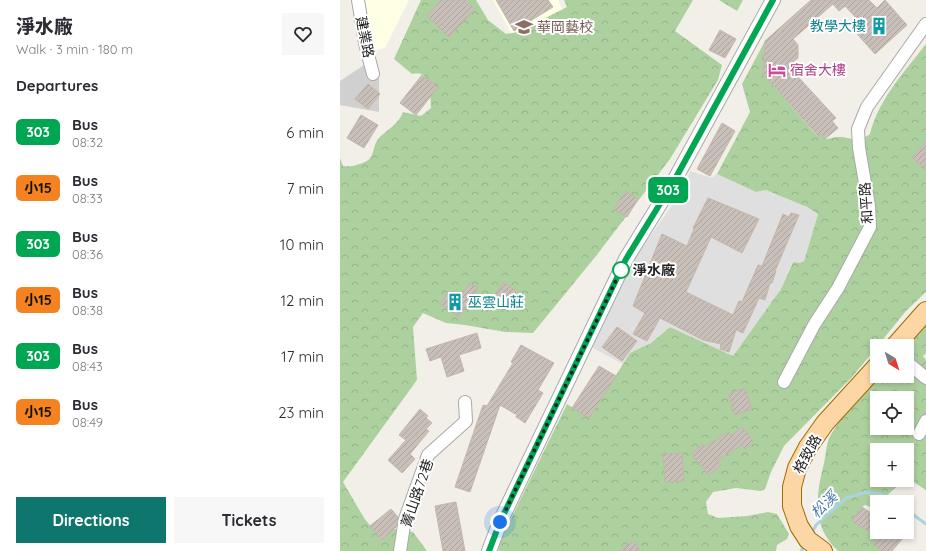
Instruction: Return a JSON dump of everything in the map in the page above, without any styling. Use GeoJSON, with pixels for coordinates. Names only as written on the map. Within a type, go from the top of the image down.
{"type":"FeatureCollection","features":[{"type":"Feature","properties":{"kind":"main road"},"geometry":{"type":"LineString","coordinates":[[901,339],[926,311]]}},
{"type":"Feature","properties":{"kind":"main road","name":"格致路"},"geometry":{"type":"LineString","coordinates":[[823,551],[808,540],[799,526],[792,506],[792,487],[797,468],[808,447],[825,423],[870,374]]}},
{"type":"Feature","properties":{"kind":"street","name":"建業路"},"geometry":{"type":"LineString","coordinates":[[358,0],[372,74]]}},
{"type":"Feature","properties":{"kind":"street"},"geometry":{"type":"LineString","coordinates":[[489,551],[500,522],[626,259],[674,181],[773,0]]}},
{"type":"Feature","properties":{"kind":"street","name":"和平路"},"geometry":{"type":"LineString","coordinates":[[784,382],[814,325],[838,288],[870,227],[869,206],[859,148],[858,129],[866,107],[926,24]]}},
{"type":"Feature","properties":{"kind":"street"},"geometry":{"type":"LineString","coordinates":[[914,368],[926,378]]}},
{"type":"Feature","properties":{"kind":"street","name":"菁山路72巷"},"geometry":{"type":"LineString","coordinates":[[400,551],[405,519],[428,455],[466,421],[465,402]]}},
{"type":"Feature","properties":{"kind":"street"},"geometry":{"type":"LineString","coordinates":[[919,434],[926,422]]}},
{"type":"Feature","properties":{"kind":"shaded area"},"geometry":{"type":"Polygon","coordinates":[[[365,0],[409,0],[385,48],[374,50],[365,0]]]}},
{"type":"Feature","properties":{"kind":"shaded area","name":"華岡藝校"},"geometry":{"type":"Polygon","coordinates":[[[493,0],[558,0],[565,15],[515,40],[493,0]]]}},
{"type":"Feature","properties":{"kind":"shaded area"},"geometry":{"type":"Polygon","coordinates":[[[364,65],[379,74],[379,112],[340,105],[340,81],[364,65]]]}},
{"type":"Feature","properties":{"kind":"shaded area"},"geometry":{"type":"Polygon","coordinates":[[[690,171],[712,178],[717,174],[756,192],[766,190],[807,207],[818,214],[804,261],[799,263],[792,262],[781,289],[733,356],[670,327],[651,343],[630,353],[623,364],[591,347],[633,260],[676,200],[689,179],[688,177],[690,171]]]}},
{"type":"Feature","properties":{"kind":"green space"},"geometry":{"type":"Polygon","coordinates":[[[421,0],[476,0],[488,20],[506,34],[518,32],[567,7],[564,0],[693,0],[675,31],[722,65],[718,80],[670,159],[596,256],[533,333],[505,332],[446,323],[423,313],[413,327],[417,380],[343,482],[364,518],[381,539],[394,529],[413,532],[427,551],[340,551],[340,158],[343,166],[361,164],[367,161],[371,157],[378,139],[399,120],[403,112],[421,116],[431,108],[430,90],[427,79],[419,73],[412,74],[394,59],[421,0]]]}},
{"type":"Feature","properties":{"kind":"green space"},"geometry":{"type":"Polygon","coordinates":[[[719,0],[743,0],[737,11],[719,0]]]}},
{"type":"Feature","properties":{"kind":"green space"},"geometry":{"type":"Polygon","coordinates":[[[765,41],[763,74],[817,136],[820,133],[825,139],[843,137],[861,139],[870,134],[879,109],[893,86],[926,44],[926,292],[906,311],[883,339],[870,339],[870,355],[853,376],[784,446],[771,472],[765,489],[761,491],[736,488],[713,492],[706,502],[708,514],[718,518],[747,516],[768,512],[777,514],[789,534],[787,539],[777,545],[776,551],[498,551],[501,539],[567,404],[589,418],[630,353],[651,343],[670,327],[733,356],[781,289],[793,262],[799,263],[804,261],[818,214],[807,207],[766,190],[756,192],[717,174],[750,112],[742,84],[765,41]]]}},
{"type":"Feature","properties":{"kind":"green space"},"geometry":{"type":"Polygon","coordinates":[[[926,324],[926,353],[923,356],[926,360],[926,490],[914,482],[914,443],[870,443],[870,487],[897,487],[887,495],[870,495],[870,507],[865,505],[862,507],[853,521],[870,533],[870,539],[876,539],[881,551],[838,551],[823,531],[818,510],[819,487],[830,436],[846,412],[871,383],[914,383],[913,339],[926,324]]]}},
{"type":"Feature","properties":{"kind":"building"},"geometry":{"type":"Polygon","coordinates":[[[441,0],[465,0],[475,9],[449,37],[427,16],[441,0]]]}},
{"type":"Feature","properties":{"kind":"building"},"geometry":{"type":"Polygon","coordinates":[[[496,0],[548,0],[553,7],[514,31],[496,0]]]}},
{"type":"Feature","properties":{"kind":"building","name":"宿舍大樓"},"geometry":{"type":"Polygon","coordinates":[[[811,0],[869,0],[877,8],[885,0],[907,25],[875,54],[851,27],[859,21],[845,6],[839,11],[833,4],[793,39],[798,45],[798,58],[788,66],[836,118],[832,121],[838,128],[825,139],[820,133],[818,136],[763,74],[765,41],[811,0]]]}},
{"type":"Feature","properties":{"kind":"building"},"geometry":{"type":"Polygon","coordinates":[[[720,30],[736,39],[725,58],[709,50],[720,30]]]}},
{"type":"Feature","properties":{"kind":"building"},"geometry":{"type":"Polygon","coordinates":[[[422,75],[438,87],[416,115],[400,103],[422,75]]]}},
{"type":"Feature","properties":{"kind":"building"},"geometry":{"type":"Polygon","coordinates":[[[368,84],[380,94],[368,109],[355,99],[368,84]]]}},
{"type":"Feature","properties":{"kind":"building"},"geometry":{"type":"Polygon","coordinates":[[[361,115],[378,125],[364,148],[347,138],[361,115]]]}},
{"type":"Feature","properties":{"kind":"building"},"geometry":{"type":"Polygon","coordinates":[[[722,123],[735,131],[710,176],[697,169],[722,123]]]}},
{"type":"Feature","properties":{"kind":"building"},"geometry":{"type":"Polygon","coordinates":[[[926,141],[926,169],[912,158],[926,141]]]}},
{"type":"Feature","properties":{"kind":"building"},"geometry":{"type":"Polygon","coordinates":[[[625,191],[638,199],[627,217],[614,209],[625,191]]]}},
{"type":"Feature","properties":{"kind":"building"},"geometry":{"type":"Polygon","coordinates":[[[708,198],[759,219],[742,253],[711,237],[686,292],[733,315],[739,301],[742,302],[758,265],[762,266],[783,214],[789,217],[791,213],[799,215],[775,271],[772,283],[770,283],[765,300],[759,298],[743,333],[736,330],[729,352],[720,349],[721,344],[703,340],[660,318],[647,341],[633,334],[645,313],[633,306],[662,234],[687,246],[694,229],[693,228],[708,198]]]}},
{"type":"Feature","properties":{"kind":"building"},"geometry":{"type":"Polygon","coordinates":[[[504,282],[521,295],[511,308],[494,296],[504,282]]]}},
{"type":"Feature","properties":{"kind":"building","name":"巫雲山莊"},"geometry":{"type":"Polygon","coordinates":[[[470,283],[478,288],[459,317],[440,304],[448,293],[458,300],[470,283]]]}},
{"type":"Feature","properties":{"kind":"building"},"geometry":{"type":"Polygon","coordinates":[[[617,327],[637,341],[622,361],[602,347],[617,327]]]}},
{"type":"Feature","properties":{"kind":"building"},"geometry":{"type":"Polygon","coordinates":[[[477,333],[481,348],[459,355],[464,371],[447,377],[441,357],[430,361],[426,349],[477,333]]]}},
{"type":"Feature","properties":{"kind":"building"},"geometry":{"type":"Polygon","coordinates":[[[521,345],[554,363],[538,390],[543,393],[525,423],[516,417],[517,415],[500,405],[470,492],[455,487],[483,405],[487,406],[513,363],[511,362],[521,345]]]}},
{"type":"Feature","properties":{"kind":"building"},"geometry":{"type":"Polygon","coordinates":[[[599,366],[616,376],[589,418],[572,408],[599,366]]]}},
{"type":"Feature","properties":{"kind":"building"},"geometry":{"type":"Polygon","coordinates":[[[745,388],[752,409],[735,415],[728,394],[745,388]]]}},
{"type":"Feature","properties":{"kind":"building"},"geometry":{"type":"Polygon","coordinates":[[[420,409],[428,416],[426,418],[432,423],[426,429],[429,431],[410,454],[415,459],[402,473],[388,460],[406,440],[399,435],[420,409]]]}},
{"type":"Feature","properties":{"kind":"building"},"geometry":{"type":"Polygon","coordinates":[[[742,427],[754,442],[745,449],[742,445],[717,460],[721,465],[709,475],[691,454],[703,444],[705,447],[728,432],[731,436],[742,427]]]}},
{"type":"Feature","properties":{"kind":"building"},"geometry":{"type":"Polygon","coordinates":[[[682,453],[684,481],[665,482],[663,454],[682,453]]]}},
{"type":"Feature","properties":{"kind":"building"},"geometry":{"type":"Polygon","coordinates":[[[456,502],[465,551],[443,551],[435,506],[456,502]]]}},
{"type":"Feature","properties":{"kind":"building"},"geometry":{"type":"Polygon","coordinates":[[[862,507],[870,512],[870,533],[852,521],[862,507]]]}},
{"type":"Feature","properties":{"kind":"building"},"geometry":{"type":"Polygon","coordinates":[[[391,509],[398,517],[396,527],[382,540],[370,526],[391,509]]]}},
{"type":"Feature","properties":{"kind":"building"},"geometry":{"type":"Polygon","coordinates":[[[877,539],[902,539],[892,551],[881,551],[873,544],[877,539]]]}},
{"type":"Feature","properties":{"kind":"building"},"geometry":{"type":"Polygon","coordinates":[[[635,541],[640,551],[618,551],[635,541]]]}},
{"type":"Feature","properties":{"kind":"waterway","name":"松溪"},"geometry":{"type":"LineString","coordinates":[[813,531],[816,525],[846,498],[867,492],[883,495]]}},
{"type":"Feature","properties":{"kind":"waterway","name":"松溪"},"geometry":{"type":"LineString","coordinates":[[914,515],[926,524]]}},
{"type":"Feature","properties":{"kind":"bus line","name":"303"},"geometry":{"type":"LineString","coordinates":[[489,551],[500,522],[626,259],[674,181],[773,0]]}},
{"type":"Feature","properties":{"kind":"place","name":"教學大樓"},"geometry":{"type":"Point","coordinates":[879,26]}},
{"type":"Feature","properties":{"kind":"place","name":"華岡藝校"},"geometry":{"type":"Point","coordinates":[524,27]}},
{"type":"Feature","properties":{"kind":"place","name":"宿舍大樓"},"geometry":{"type":"Point","coordinates":[777,70]}},
{"type":"Feature","properties":{"kind":"place","name":"淨水廠"},"geometry":{"type":"Point","coordinates":[621,270]}},
{"type":"Feature","properties":{"kind":"place","name":"巫雲山莊"},"geometry":{"type":"Point","coordinates":[455,302]}},
{"type":"Feature","properties":{"kind":"route"},"geometry":{"type":"LineString","coordinates":[[500,522],[621,270]]}}]}
